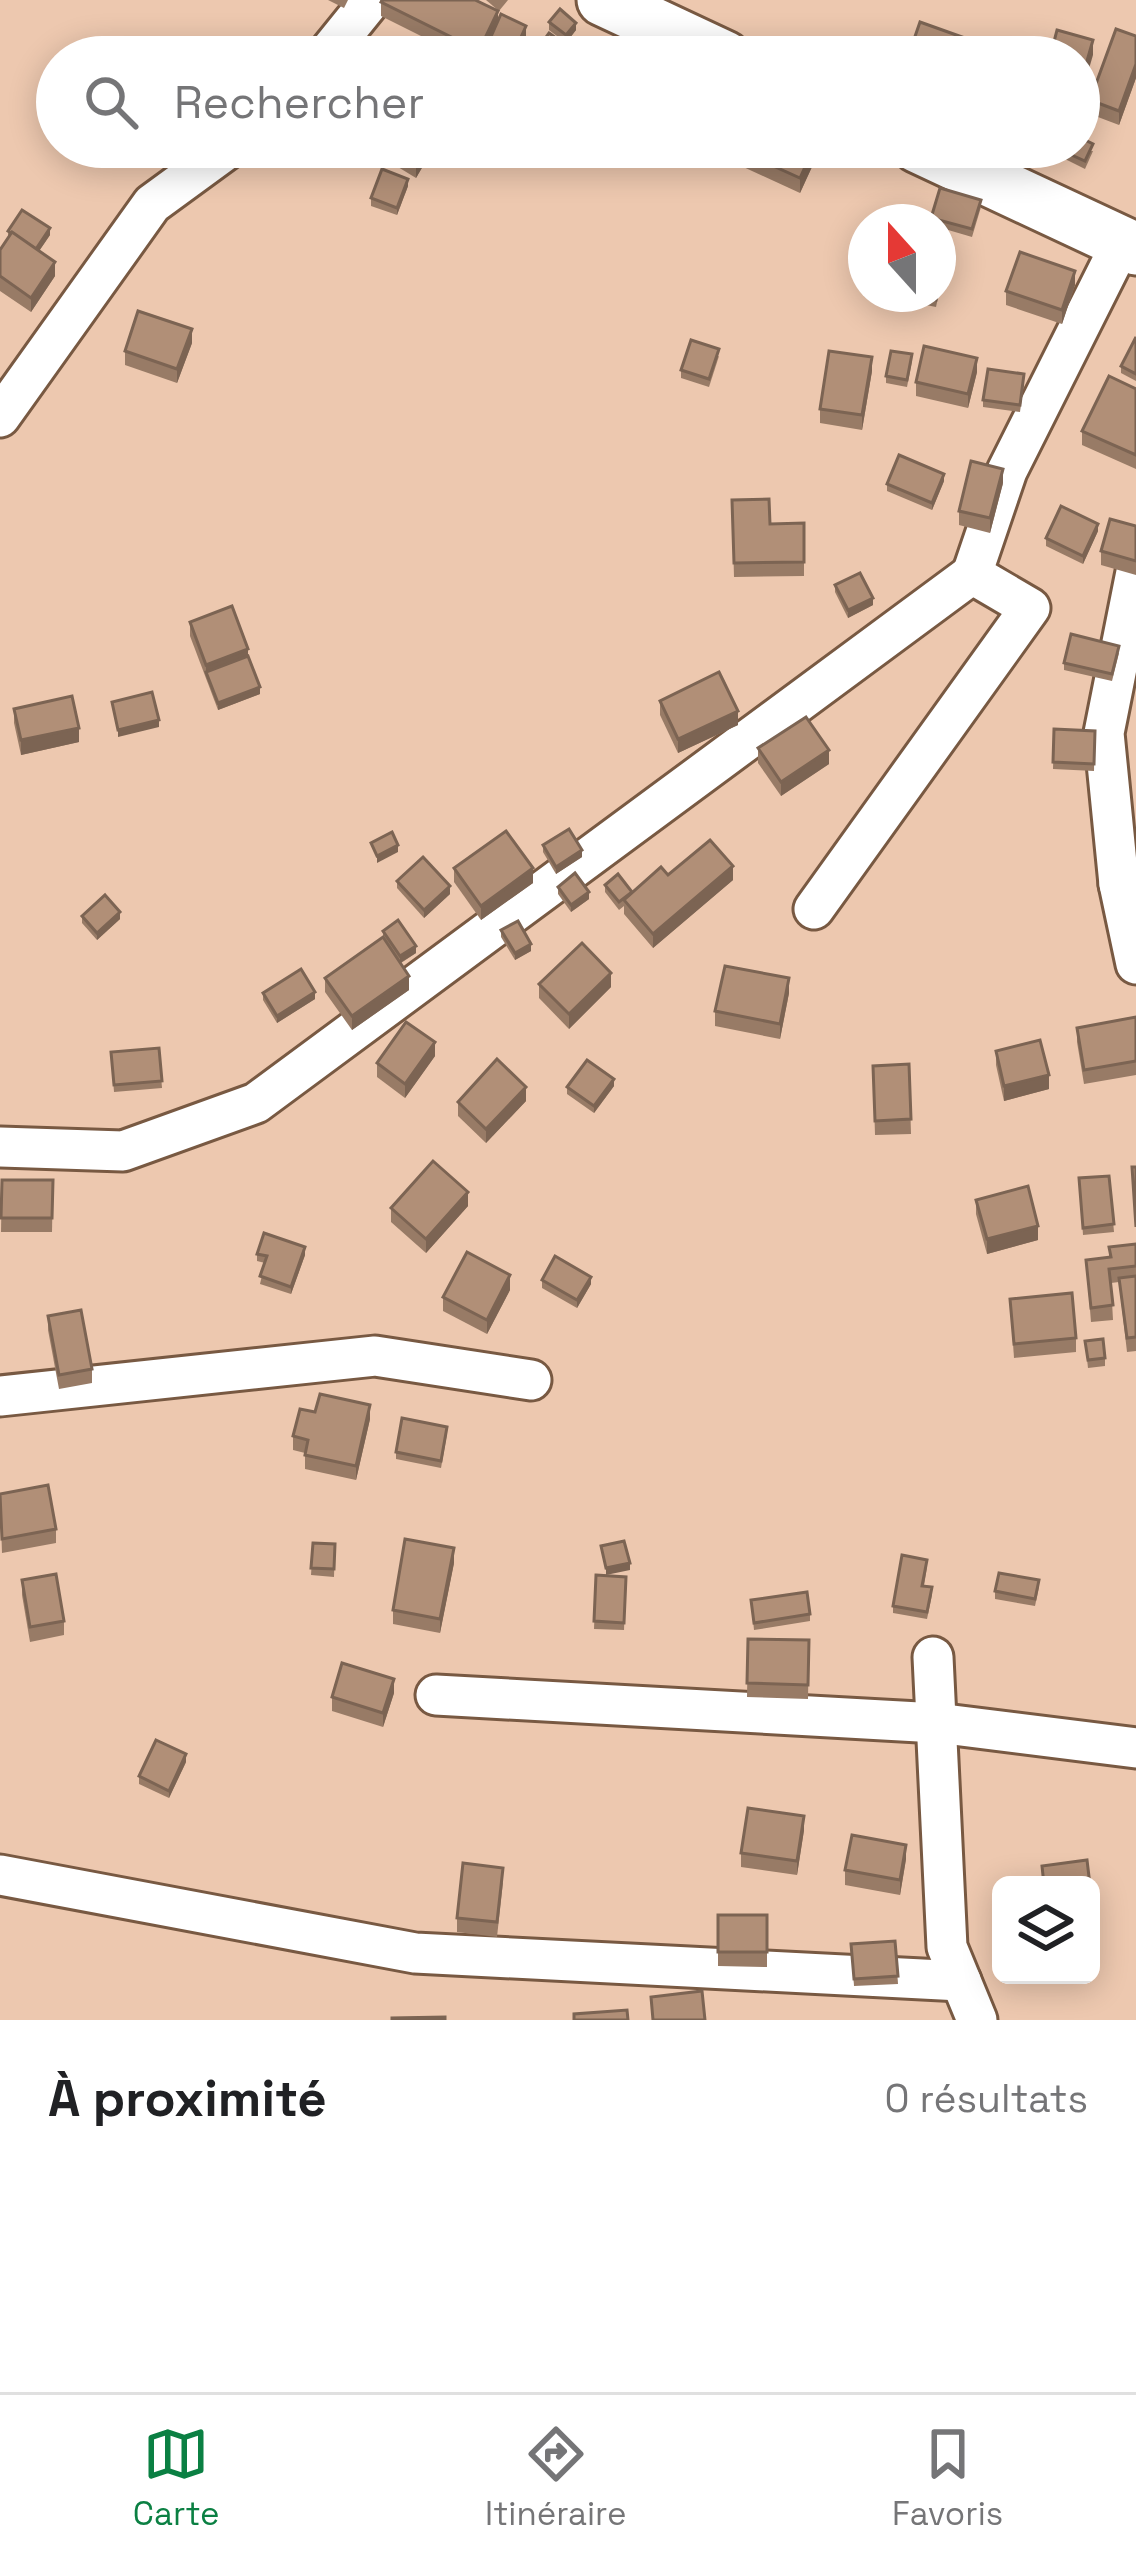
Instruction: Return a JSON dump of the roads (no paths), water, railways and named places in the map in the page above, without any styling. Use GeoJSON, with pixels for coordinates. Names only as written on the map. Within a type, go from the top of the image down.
{"type":"FeatureCollection","features":[{"type":"Feature","properties":{"kind":"main road"},"geometry":{"type":"LineString","coordinates":[[603,0],[680,36]]}},
{"type":"Feature","properties":{"kind":"main road"},"geometry":{"type":"LineString","coordinates":[[963,168],[1129,246]]}},
{"type":"Feature","properties":{"kind":"street"},"geometry":{"type":"LineString","coordinates":[[343,36],[371,0]]}},
{"type":"Feature","properties":{"kind":"street"},"geometry":{"type":"LineString","coordinates":[[0,417],[152,204],[201,168]]}},
{"type":"Feature","properties":{"kind":"street"},"geometry":{"type":"LineString","coordinates":[[0,1147],[123,1151],[256,1103],[972,574],[1007,471],[1129,246]]}},
{"type":"Feature","properties":{"kind":"street"},"geometry":{"type":"LineString","coordinates":[[1136,572],[1104,734],[1136,964]]}},
{"type":"Feature","properties":{"kind":"street"},"geometry":{"type":"LineString","coordinates":[[814,909],[1030,608],[972,574]]}},
{"type":"Feature","properties":{"kind":"street"},"geometry":{"type":"LineString","coordinates":[[0,1396],[375,1356],[531,1380]]}},
{"type":"Feature","properties":{"kind":"street"},"geometry":{"type":"LineString","coordinates":[[933,1657],[947,1947],[977,2020]]}},
{"type":"Feature","properties":{"kind":"street"},"geometry":{"type":"LineString","coordinates":[[436,1695],[937,1723],[1136,1748]]}},
{"type":"Feature","properties":{"kind":"street"},"geometry":{"type":"LineString","coordinates":[[0,1875],[415,1953],[961,1981]]}}]}
